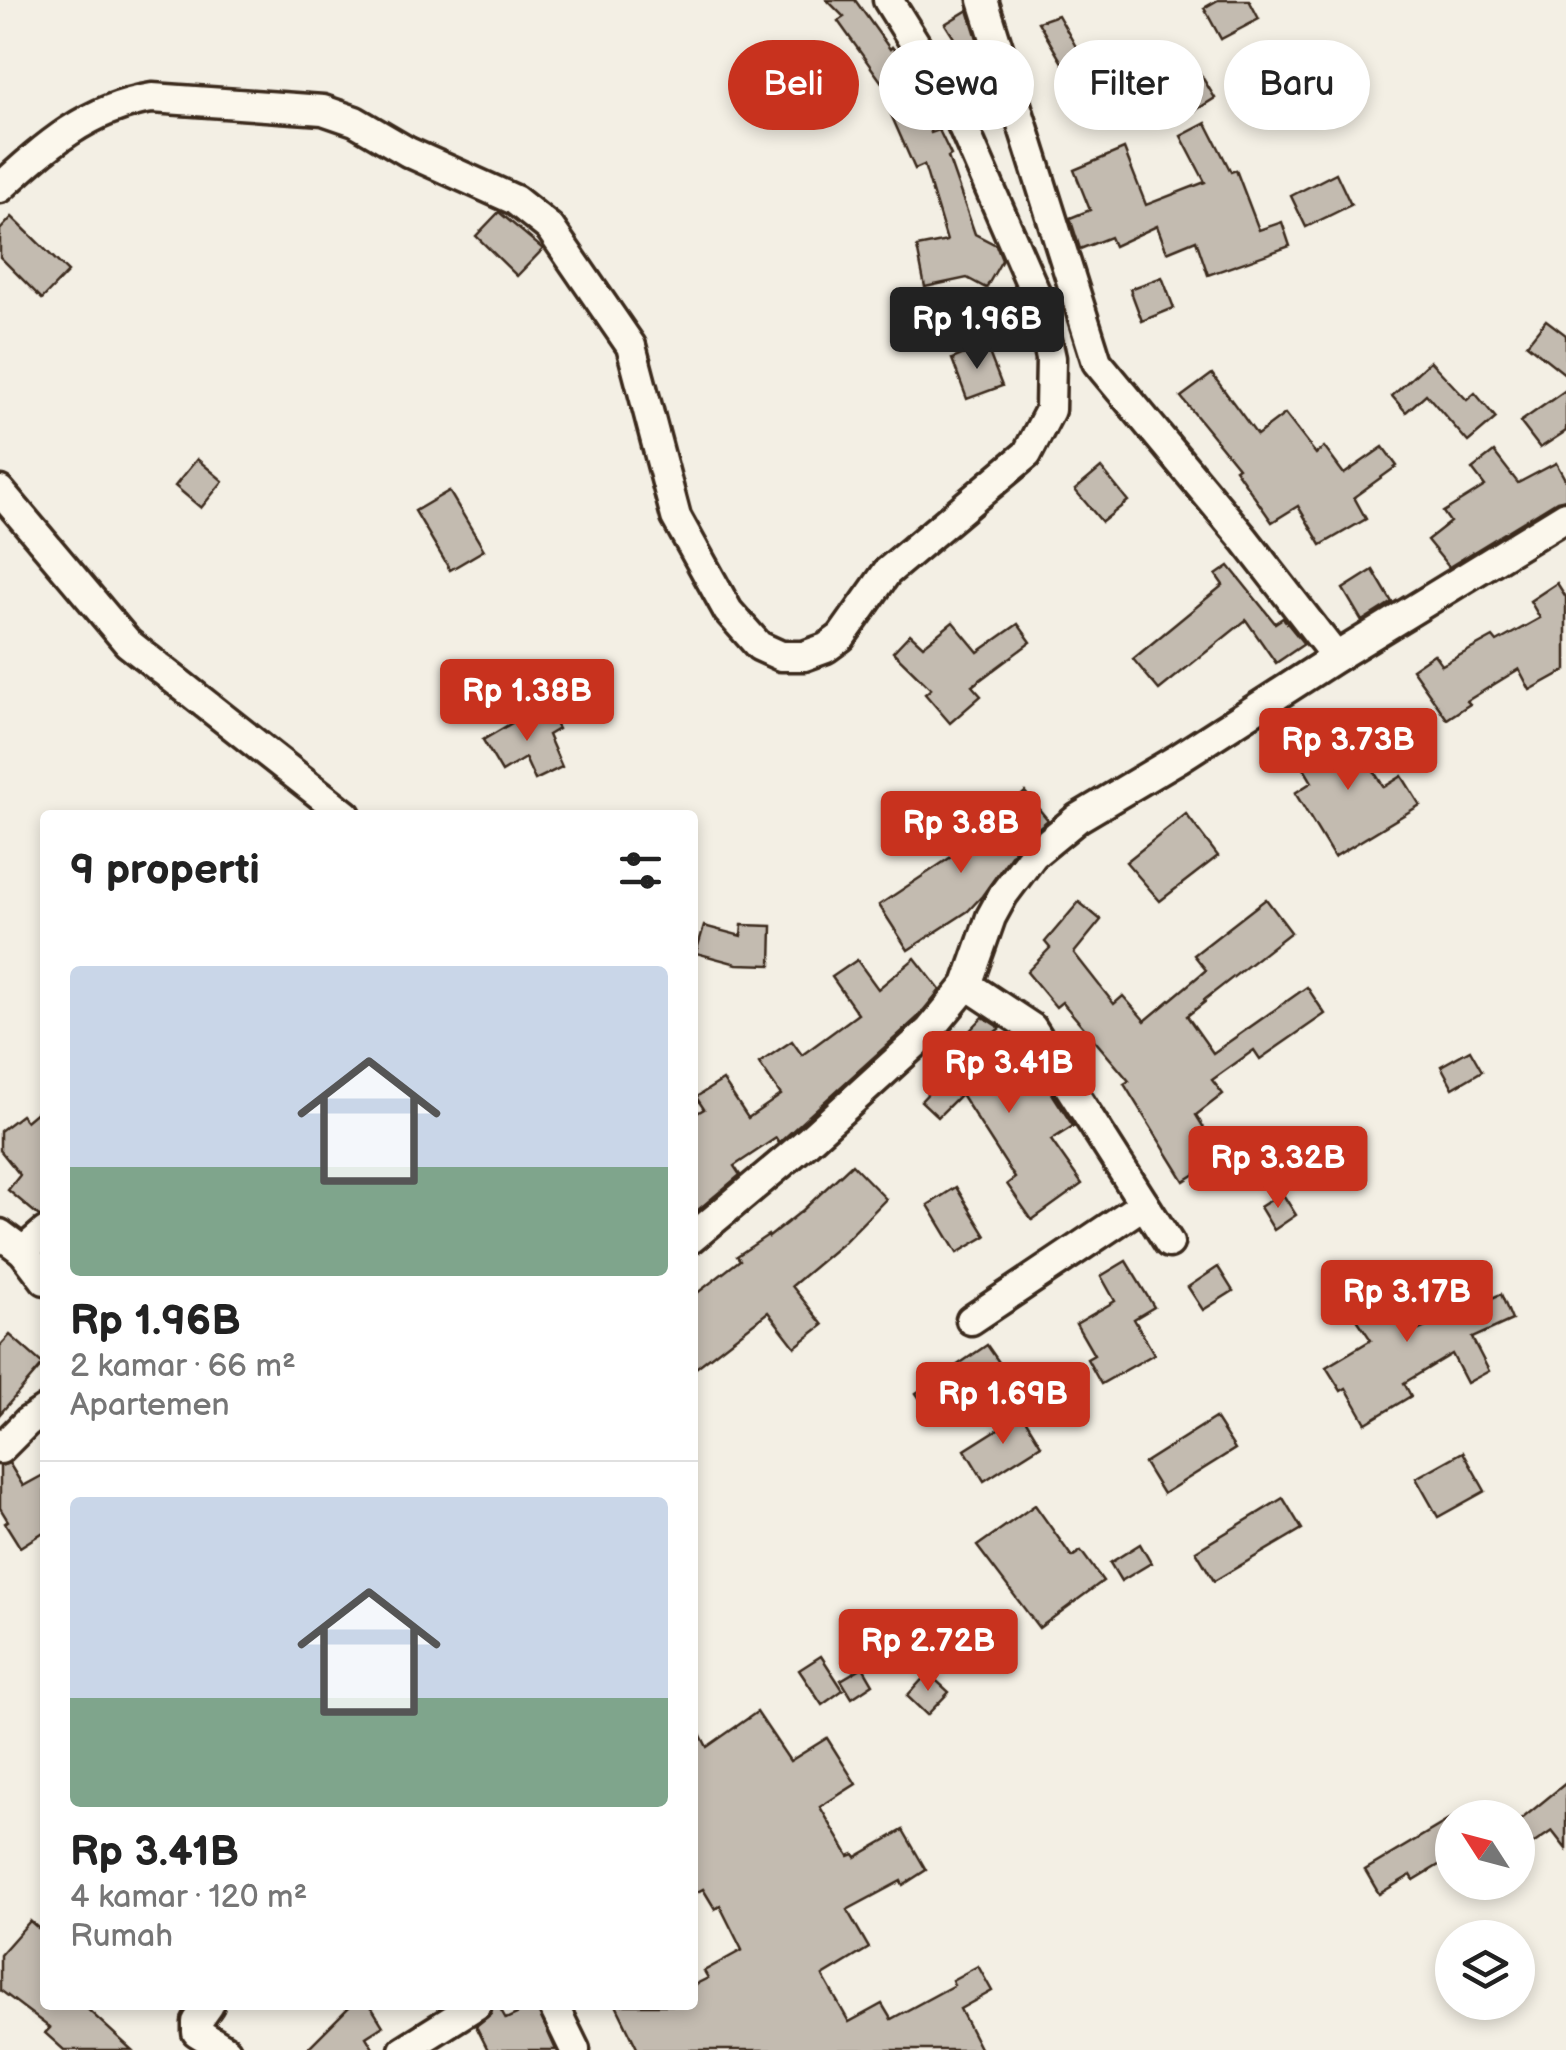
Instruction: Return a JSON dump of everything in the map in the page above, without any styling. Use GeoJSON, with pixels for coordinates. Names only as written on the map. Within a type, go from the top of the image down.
{"type":"FeatureCollection","features":[{"type":"Feature","properties":{"kind":"street"},"geometry":{"type":"LineString","coordinates":[[0,188],[72,127],[124,102],[152,98],[323,110],[515,200],[550,228],[624,334],[680,527],[742,631],[759,646],[781,656],[804,656],[841,637],[886,572],[1027,454],[1050,410],[1051,358],[1038,298],[954,106],[888,0]]}},
{"type":"Feature","properties":{"kind":"street"},"geometry":{"type":"LineString","coordinates":[[983,0],[1097,362],[1336,656]]}},
{"type":"Feature","properties":{"kind":"street"},"geometry":{"type":"LineString","coordinates":[[1051,358],[1097,362]]}},
{"type":"Feature","properties":{"kind":"street"},"geometry":{"type":"LineString","coordinates":[[0,491],[128,643],[340,810]]}},
{"type":"Feature","properties":{"kind":"street"},"geometry":{"type":"LineString","coordinates":[[698,1233],[930,1030],[967,985],[991,917],[1033,855],[1078,818],[1566,516]]}},
{"type":"Feature","properties":{"kind":"street"},"geometry":{"type":"LineString","coordinates":[[967,985],[1032,1028],[1170,1244]]}},
{"type":"Feature","properties":{"kind":"street"},"geometry":{"type":"LineString","coordinates":[[971,1320],[1144,1204]]}},
{"type":"Feature","properties":{"kind":"street"},"geometry":{"type":"LineString","coordinates":[[0,1234],[23,1251],[40,1273]]}},
{"type":"Feature","properties":{"kind":"street"},"geometry":{"type":"LineString","coordinates":[[23,1251],[40,1236]]}},
{"type":"Feature","properties":{"kind":"street"},"geometry":{"type":"LineString","coordinates":[[0,1450],[40,1414]]}},
{"type":"Feature","properties":{"kind":"street"},"geometry":{"type":"LineString","coordinates":[[205,2010],[197,2022],[196,2032],[226,2050]]}},
{"type":"Feature","properties":{"kind":"street"},"geometry":{"type":"LineString","coordinates":[[404,2050],[468,2010]]}},
{"type":"Feature","properties":{"kind":"street"},"geometry":{"type":"LineString","coordinates":[[556,2010],[576,2050]]}},
{"type":"Feature","properties":{"kind":"building"},"geometry":{"type":"Polygon","coordinates":[[[827,0],[855,0],[884,40],[879,40],[879,78],[859,50],[859,40],[852,40],[838,21],[844,17],[827,0]]]}},
{"type":"Feature","properties":{"kind":"building"},"geometry":{"type":"Polygon","coordinates":[[[1218,0],[1249,0],[1259,19],[1221,39],[1204,8],[1218,0]]]}},
{"type":"Feature","properties":{"kind":"building"},"geometry":{"type":"Polygon","coordinates":[[[968,10],[977,40],[955,40],[945,24],[968,10]]]}},
{"type":"Feature","properties":{"kind":"building"},"geometry":{"type":"Polygon","coordinates":[[[1058,15],[1072,40],[1054,40],[1054,49],[1038,22],[1058,15]]]}},
{"type":"Feature","properties":{"kind":"building"},"geometry":{"type":"Polygon","coordinates":[[[1204,80],[1215,98],[1204,105],[1204,80]]]}},
{"type":"Feature","properties":{"kind":"building"},"geometry":{"type":"Polygon","coordinates":[[[1204,124],[1231,172],[1236,170],[1259,230],[1282,222],[1290,246],[1208,275],[1196,240],[1167,252],[1157,226],[1114,246],[1110,237],[1080,249],[1070,218],[1090,210],[1074,170],[1124,149],[1146,205],[1205,182],[1181,136],[1204,130],[1204,124]]]}},
{"type":"Feature","properties":{"kind":"building"},"geometry":{"type":"Polygon","coordinates":[[[898,130],[939,130],[951,155],[948,157],[975,234],[996,245],[1002,260],[986,288],[967,278],[925,287],[917,247],[947,241],[924,165],[915,169],[898,130]]]}},
{"type":"Feature","properties":{"kind":"building"},"geometry":{"type":"Polygon","coordinates":[[[1336,173],[1351,205],[1306,227],[1291,196],[1336,173]]]}},
{"type":"Feature","properties":{"kind":"building"},"geometry":{"type":"Polygon","coordinates":[[[499,212],[543,249],[517,276],[476,236],[499,212]]]}},
{"type":"Feature","properties":{"kind":"building"},"geometry":{"type":"Polygon","coordinates":[[[12,217],[68,272],[42,299],[0,257],[0,230],[12,217]]]}},
{"type":"Feature","properties":{"kind":"building"},"geometry":{"type":"Polygon","coordinates":[[[1162,277],[1174,308],[1142,321],[1130,289],[1162,277]]]}},
{"type":"Feature","properties":{"kind":"building"},"geometry":{"type":"Polygon","coordinates":[[[1546,320],[1566,335],[1566,375],[1527,344],[1546,320]]]}},
{"type":"Feature","properties":{"kind":"building"},"geometry":{"type":"Polygon","coordinates":[[[986,345],[1002,386],[967,399],[952,359],[986,345]]]}},
{"type":"Feature","properties":{"kind":"building"},"geometry":{"type":"Polygon","coordinates":[[[1430,361],[1467,400],[1475,393],[1496,418],[1468,442],[1426,394],[1406,412],[1392,396],[1430,361]]]}},
{"type":"Feature","properties":{"kind":"building"},"geometry":{"type":"Polygon","coordinates":[[[1212,374],[1257,435],[1285,414],[1316,454],[1324,447],[1344,474],[1383,447],[1397,466],[1354,497],[1366,519],[1321,545],[1298,506],[1272,522],[1235,469],[1238,467],[1181,397],[1212,374]]]}},
{"type":"Feature","properties":{"kind":"building"},"geometry":{"type":"Polygon","coordinates":[[[1566,390],[1566,431],[1540,448],[1520,422],[1566,390]]]}},
{"type":"Feature","properties":{"kind":"building"},"geometry":{"type":"Polygon","coordinates":[[[1494,452],[1518,483],[1556,463],[1566,481],[1566,499],[1449,567],[1427,540],[1450,522],[1443,512],[1485,486],[1472,469],[1494,452]]]}},
{"type":"Feature","properties":{"kind":"building"},"geometry":{"type":"Polygon","coordinates":[[[197,459],[223,481],[201,508],[175,486],[197,459]]]}},
{"type":"Feature","properties":{"kind":"building"},"geometry":{"type":"Polygon","coordinates":[[[1101,468],[1128,501],[1102,522],[1075,490],[1101,468]]]}},
{"type":"Feature","properties":{"kind":"building"},"geometry":{"type":"Polygon","coordinates":[[[449,491],[484,550],[450,570],[415,511],[449,491]]]}},
{"type":"Feature","properties":{"kind":"building"},"geometry":{"type":"Polygon","coordinates":[[[1229,566],[1275,623],[1283,618],[1304,644],[1276,663],[1246,620],[1159,690],[1133,659],[1223,585],[1216,575],[1229,566]]]}},
{"type":"Feature","properties":{"kind":"building"},"geometry":{"type":"Polygon","coordinates":[[[1373,570],[1392,602],[1362,621],[1343,589],[1373,570]]]}},
{"type":"Feature","properties":{"kind":"building"},"geometry":{"type":"Polygon","coordinates":[[[1557,583],[1566,597],[1566,670],[1530,690],[1519,669],[1467,701],[1470,704],[1447,719],[1412,669],[1434,654],[1442,665],[1493,637],[1497,642],[1540,618],[1530,601],[1557,583]]]}},
{"type":"Feature","properties":{"kind":"building"},"geometry":{"type":"Polygon","coordinates":[[[953,622],[978,652],[1018,624],[1031,642],[972,686],[981,696],[950,723],[925,694],[931,689],[893,652],[910,634],[923,646],[953,622]]]}},
{"type":"Feature","properties":{"kind":"building"},"geometry":{"type":"Polygon","coordinates":[[[544,704],[558,729],[548,735],[562,767],[535,780],[525,758],[502,772],[483,740],[544,704]]]}},
{"type":"Feature","properties":{"kind":"building"},"geometry":{"type":"Polygon","coordinates":[[[1337,725],[1354,752],[1359,749],[1384,787],[1402,776],[1420,805],[1334,857],[1295,793],[1312,782],[1294,752],[1337,725]]]}},
{"type":"Feature","properties":{"kind":"building"},"geometry":{"type":"Polygon","coordinates":[[[1025,792],[1048,820],[1019,844],[968,911],[908,950],[879,905],[963,849],[1025,792]]]}},
{"type":"Feature","properties":{"kind":"building"},"geometry":{"type":"Polygon","coordinates":[[[1186,814],[1218,856],[1160,901],[1126,862],[1186,814]]]}},
{"type":"Feature","properties":{"kind":"building"},"geometry":{"type":"Polygon","coordinates":[[[1266,899],[1291,932],[1187,1016],[1213,1053],[1307,987],[1325,1014],[1260,1059],[1254,1050],[1212,1080],[1223,1094],[1196,1115],[1222,1157],[1184,1181],[1124,1084],[1129,1081],[1062,1002],[1056,1007],[1027,972],[1050,948],[1045,942],[1079,902],[1101,920],[1074,953],[1114,1004],[1123,996],[1145,1021],[1206,970],[1194,955],[1266,899]]]}},
{"type":"Feature","properties":{"kind":"building"},"geometry":{"type":"Polygon","coordinates":[[[742,925],[772,926],[771,965],[737,964],[698,954],[704,926],[741,936],[742,925]]]}},
{"type":"Feature","properties":{"kind":"building"},"geometry":{"type":"Polygon","coordinates":[[[915,958],[940,990],[917,1018],[779,1143],[776,1138],[734,1166],[740,1175],[698,1210],[698,1112],[704,1109],[698,1096],[723,1080],[748,1118],[781,1095],[759,1063],[792,1041],[802,1055],[858,1014],[832,977],[857,960],[878,989],[915,958]]]}},
{"type":"Feature","properties":{"kind":"building"},"geometry":{"type":"Polygon","coordinates":[[[983,1017],[1000,1028],[984,1041],[1013,1070],[1030,1059],[1073,1126],[1051,1140],[1082,1184],[1032,1220],[1007,1184],[1015,1178],[961,1094],[938,1117],[921,1101],[936,1085],[926,1076],[947,1054],[953,1054],[950,1051],[983,1017]]]}},
{"type":"Feature","properties":{"kind":"building"},"geometry":{"type":"Polygon","coordinates":[[[1470,1050],[1482,1071],[1453,1088],[1441,1066],[1470,1050]]]}},
{"type":"Feature","properties":{"kind":"building"},"geometry":{"type":"Polygon","coordinates":[[[40,1109],[39,1216],[8,1190],[20,1175],[0,1150],[0,1131],[21,1115],[26,1121],[40,1109]]]}},
{"type":"Feature","properties":{"kind":"building"},"geometry":{"type":"Polygon","coordinates":[[[852,1164],[886,1199],[843,1243],[792,1286],[823,1325],[795,1347],[768,1312],[698,1366],[698,1292],[740,1260],[737,1256],[803,1210],[852,1164]]]}},
{"type":"Feature","properties":{"kind":"building"},"geometry":{"type":"Polygon","coordinates":[[[956,1187],[986,1236],[957,1253],[928,1205],[956,1187]]]}},
{"type":"Feature","properties":{"kind":"building"},"geometry":{"type":"Polygon","coordinates":[[[1282,1193],[1296,1215],[1274,1230],[1260,1207],[1282,1193]]]}},
{"type":"Feature","properties":{"kind":"building"},"geometry":{"type":"Polygon","coordinates":[[[1126,1261],[1154,1307],[1134,1319],[1154,1354],[1101,1384],[1087,1359],[1094,1355],[1076,1324],[1115,1301],[1101,1276],[1126,1261]]]}},
{"type":"Feature","properties":{"kind":"building"},"geometry":{"type":"Polygon","coordinates":[[[1396,1266],[1409,1286],[1397,1294],[1419,1330],[1501,1294],[1512,1320],[1472,1338],[1489,1371],[1467,1383],[1452,1354],[1404,1383],[1411,1396],[1366,1423],[1346,1388],[1341,1391],[1326,1367],[1371,1340],[1344,1300],[1396,1266]]]}},
{"type":"Feature","properties":{"kind":"building"},"geometry":{"type":"Polygon","coordinates":[[[1218,1267],[1233,1291],[1203,1310],[1188,1287],[1218,1267]]]}},
{"type":"Feature","properties":{"kind":"building"},"geometry":{"type":"Polygon","coordinates":[[[10,1335],[40,1361],[40,1367],[0,1414],[0,1346],[10,1335]]]}},
{"type":"Feature","properties":{"kind":"building"},"geometry":{"type":"Polygon","coordinates":[[[987,1345],[1003,1368],[932,1417],[916,1393],[987,1345]]]}},
{"type":"Feature","properties":{"kind":"building"},"geometry":{"type":"Polygon","coordinates":[[[1022,1414],[1041,1445],[984,1481],[965,1450],[1022,1414]]]}},
{"type":"Feature","properties":{"kind":"building"},"geometry":{"type":"Polygon","coordinates":[[[1215,1418],[1235,1449],[1163,1494],[1144,1463],[1215,1418]]]}},
{"type":"Feature","properties":{"kind":"building"},"geometry":{"type":"Polygon","coordinates":[[[1463,1452],[1485,1491],[1438,1517],[1416,1478],[1463,1452]]]}},
{"type":"Feature","properties":{"kind":"building"},"geometry":{"type":"Polygon","coordinates":[[[9,1463],[23,1486],[40,1477],[40,1534],[20,1547],[0,1508],[0,1466],[9,1463]]]}},
{"type":"Feature","properties":{"kind":"building"},"geometry":{"type":"Polygon","coordinates":[[[1283,1498],[1302,1529],[1214,1581],[1196,1551],[1283,1498]]]}},
{"type":"Feature","properties":{"kind":"building"},"geometry":{"type":"Polygon","coordinates":[[[1035,1505],[1072,1557],[1081,1551],[1103,1581],[1039,1628],[977,1546],[1035,1505]]]}},
{"type":"Feature","properties":{"kind":"building"},"geometry":{"type":"Polygon","coordinates":[[[1140,1544],[1151,1563],[1121,1581],[1110,1563],[1140,1544]]]}},
{"type":"Feature","properties":{"kind":"building"},"geometry":{"type":"Polygon","coordinates":[[[821,1656],[843,1690],[822,1705],[799,1670],[821,1656]]]}},
{"type":"Feature","properties":{"kind":"building"},"geometry":{"type":"Polygon","coordinates":[[[863,1667],[873,1684],[852,1698],[841,1680],[863,1667]]]}},
{"type":"Feature","properties":{"kind":"building"},"geometry":{"type":"Polygon","coordinates":[[[928,1673],[949,1692],[927,1715],[907,1696],[928,1673]]]}},
{"type":"Feature","properties":{"kind":"building"},"geometry":{"type":"Polygon","coordinates":[[[757,1712],[790,1761],[827,1738],[856,1784],[820,1807],[849,1856],[856,1857],[903,1830],[926,1870],[847,1910],[869,1948],[823,1976],[849,2022],[882,2004],[891,2019],[954,1985],[952,1980],[978,1966],[992,1991],[960,2009],[981,2050],[638,2050],[618,2010],[698,2010],[698,1983],[708,1978],[704,1971],[742,1950],[720,1906],[715,1909],[703,1889],[698,1892],[698,1730],[707,1747],[757,1712]]]}},
{"type":"Feature","properties":{"kind":"building"},"geometry":{"type":"Polygon","coordinates":[[[1566,1783],[1566,1849],[1552,1831],[1535,1842],[1535,1808],[1566,1783]]]}},
{"type":"Feature","properties":{"kind":"building"},"geometry":{"type":"Polygon","coordinates":[[[1435,1828],[1435,1867],[1414,1880],[1411,1875],[1379,1894],[1365,1870],[1435,1828]]]}},
{"type":"Feature","properties":{"kind":"building"},"geometry":{"type":"Polygon","coordinates":[[[30,1921],[40,1930],[40,2010],[88,2010],[132,2050],[64,2050],[45,2033],[50,2028],[0,1990],[0,1955],[30,1921]]]}},
{"type":"Feature","properties":{"kind":"building"},"geometry":{"type":"Polygon","coordinates":[[[346,2010],[373,2010],[383,2026],[366,2037],[374,2050],[306,2050],[346,2010]]]}},
{"type":"Feature","properties":{"kind":"building"},"geometry":{"type":"Polygon","coordinates":[[[492,2010],[501,2010],[506,2019],[525,2010],[538,2010],[556,2050],[488,2050],[476,2026],[492,2010]]]}}]}
